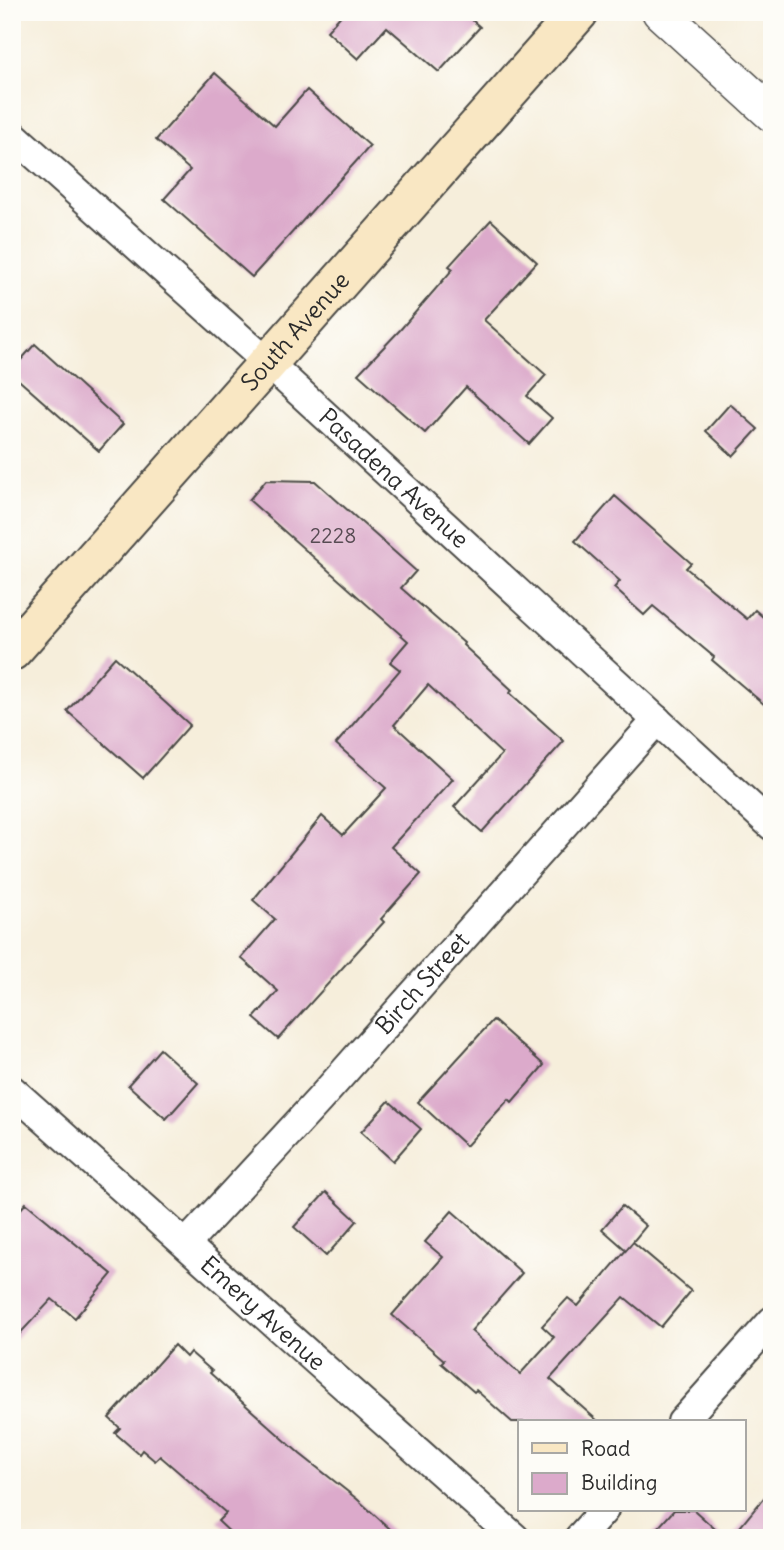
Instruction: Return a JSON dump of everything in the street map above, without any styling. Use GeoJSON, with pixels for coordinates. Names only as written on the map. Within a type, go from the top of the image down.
{"type":"FeatureCollection","features":[{"type":"Feature","properties":{"kind":"main road","name":"South Avenue"},"geometry":{"type":"LineString","coordinates":[[12,651],[579,12]]}},
{"type":"Feature","properties":{"kind":"street"},"geometry":{"type":"LineString","coordinates":[[660,12],[772,114]]}},
{"type":"Feature","properties":{"kind":"street","name":"Pasadena Avenue"},"geometry":{"type":"LineString","coordinates":[[12,134],[268,363],[772,826]]}},
{"type":"Feature","properties":{"kind":"street","name":"Birch Street"},"geometry":{"type":"LineString","coordinates":[[186,1244],[657,720]]}},
{"type":"Feature","properties":{"kind":"street","name":"Emery Avenue"},"geometry":{"type":"LineString","coordinates":[[12,1090],[515,1538]]}},
{"type":"Feature","properties":{"kind":"street"},"geometry":{"type":"LineString","coordinates":[[684,1420],[772,1321]]}},
{"type":"Feature","properties":{"kind":"street"},"geometry":{"type":"LineString","coordinates":[[579,1538],[602,1512]]}},
{"type":"Feature","properties":{"kind":"building"},"geometry":{"type":"Polygon","coordinates":[[[344,12],[463,12],[480,27],[439,72],[387,27],[358,59],[327,31],[344,12]]]}},
{"type":"Feature","properties":{"kind":"building"},"geometry":{"type":"Polygon","coordinates":[[[215,73],[275,126],[307,90],[370,146],[252,277],[164,199],[190,170],[156,140],[215,73]]]}},
{"type":"Feature","properties":{"kind":"building"},"geometry":{"type":"Polygon","coordinates":[[[491,220],[537,262],[484,320],[546,375],[527,396],[552,418],[529,444],[466,387],[425,433],[358,374],[453,269],[449,266],[491,220]]]}},
{"type":"Feature","properties":{"kind":"building"},"geometry":{"type":"Polygon","coordinates":[[[35,344],[123,424],[99,451],[12,374],[12,370],[35,344]]]}},
{"type":"Feature","properties":{"kind":"building"},"geometry":{"type":"Polygon","coordinates":[[[730,404],[758,429],[733,456],[706,431],[730,404]]]}},
{"type":"Feature","properties":{"kind":"building"},"geometry":{"type":"Polygon","coordinates":[[[266,480],[315,481],[416,571],[401,588],[464,643],[463,645],[512,690],[510,693],[564,741],[482,832],[454,807],[502,754],[428,685],[394,725],[453,779],[391,847],[421,874],[381,919],[384,922],[278,1039],[254,1018],[278,991],[241,958],[275,919],[253,900],[322,816],[343,835],[386,788],[336,744],[400,670],[390,662],[408,641],[249,500],[266,480]]]}},
{"type":"Feature","properties":{"kind":"building"},"geometry":{"type":"Polygon","coordinates":[[[615,496],[691,563],[686,568],[747,619],[755,610],[772,625],[772,711],[712,660],[714,657],[653,606],[644,615],[614,588],[620,581],[575,541],[615,496]]]}},
{"type":"Feature","properties":{"kind":"building"},"geometry":{"type":"Polygon","coordinates":[[[115,657],[190,725],[143,778],[67,711],[115,657]]]}},
{"type":"Feature","properties":{"kind":"building"},"geometry":{"type":"Polygon","coordinates":[[[493,1020],[544,1065],[512,1102],[509,1099],[466,1146],[418,1102],[493,1020]]]}},
{"type":"Feature","properties":{"kind":"building"},"geometry":{"type":"Polygon","coordinates":[[[160,1049],[198,1083],[166,1119],[128,1085],[160,1049]]]}},
{"type":"Feature","properties":{"kind":"building"},"geometry":{"type":"Polygon","coordinates":[[[389,1101],[421,1129],[393,1161],[361,1132],[389,1101]]]}},
{"type":"Feature","properties":{"kind":"building"},"geometry":{"type":"Polygon","coordinates":[[[326,1192],[357,1221],[326,1256],[294,1227],[326,1192]]]}},
{"type":"Feature","properties":{"kind":"building"},"geometry":{"type":"Polygon","coordinates":[[[26,1203],[112,1274],[75,1318],[52,1299],[12,1342],[12,1219],[26,1203]]]}},
{"type":"Feature","properties":{"kind":"building"},"geometry":{"type":"Polygon","coordinates":[[[622,1206],[646,1226],[626,1250],[602,1229],[622,1206]]]}},
{"type":"Feature","properties":{"kind":"building"},"geometry":{"type":"Polygon","coordinates":[[[452,1211],[522,1273],[471,1331],[520,1374],[554,1337],[542,1326],[568,1298],[578,1306],[633,1242],[691,1291],[661,1327],[624,1297],[550,1379],[597,1420],[512,1422],[441,1363],[444,1360],[392,1315],[443,1257],[425,1242],[452,1211]]]}},
{"type":"Feature","properties":{"kind":"building"},"geometry":{"type":"Polygon","coordinates":[[[174,1345],[186,1357],[190,1352],[300,1454],[357,1499],[400,1538],[236,1538],[218,1521],[226,1513],[160,1456],[155,1461],[142,1450],[139,1454],[115,1433],[120,1428],[109,1418],[174,1345]]]}},
{"type":"Feature","properties":{"kind":"building"},"geometry":{"type":"Polygon","coordinates":[[[772,1488],[772,1538],[731,1538],[772,1488]]]}},
{"type":"Feature","properties":{"kind":"building"},"geometry":{"type":"Polygon","coordinates":[[[672,1512],[696,1512],[725,1538],[649,1538],[672,1512]]]}}]}
